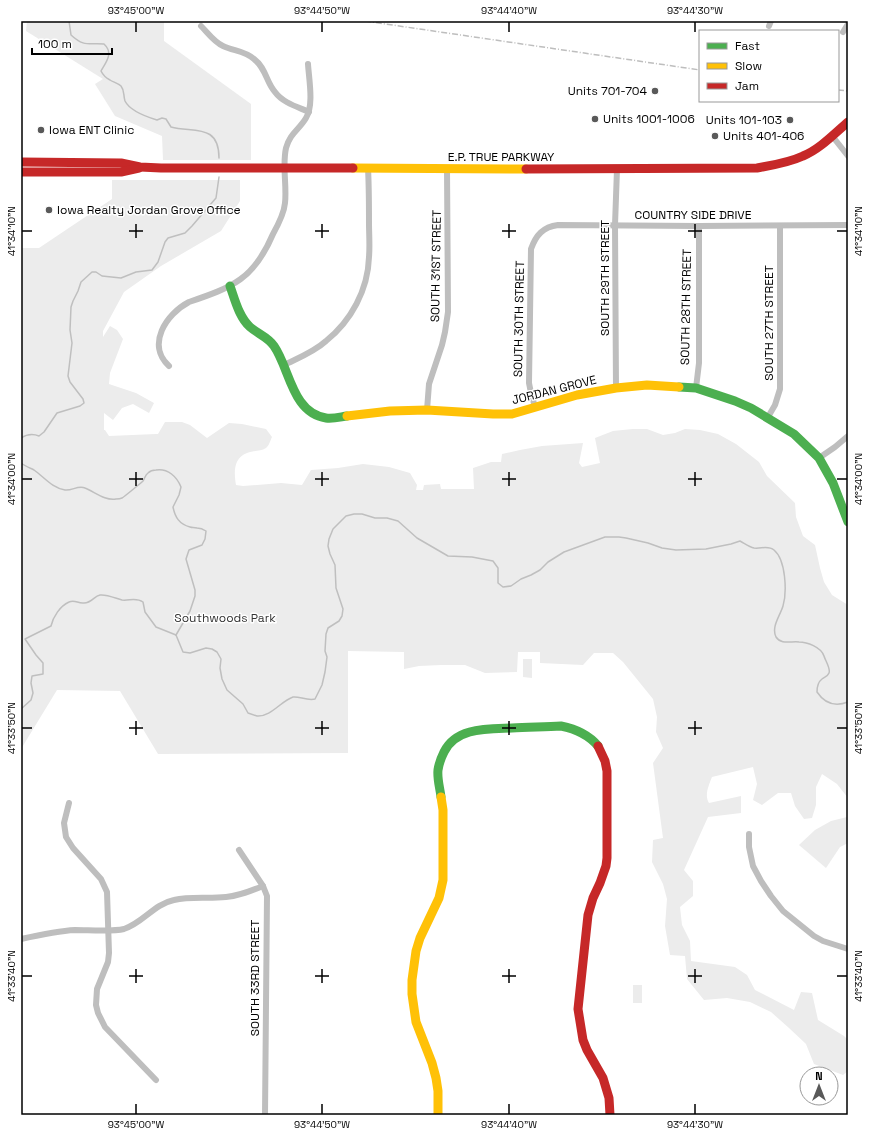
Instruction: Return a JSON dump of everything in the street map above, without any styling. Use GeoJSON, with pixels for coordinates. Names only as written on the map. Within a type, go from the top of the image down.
{"type":"FeatureCollection","features":[{"type":"Feature","properties":{"kind":"street"},"geometry":{"type":"LineString","coordinates":[[843,32],[848,24]]}},
{"type":"Feature","properties":{"kind":"street"},"geometry":{"type":"LineString","coordinates":[[201,26],[222,46],[240,51],[253,58],[262,66],[271,86],[280,97],[309,112]]}},
{"type":"Feature","properties":{"kind":"street"},"geometry":{"type":"LineString","coordinates":[[169,366],[160,354],[159,347],[163,328],[172,314],[189,302],[230,286],[244,278],[260,260],[280,221],[285,204],[285,156],[287,144],[294,132],[304,122],[309,112],[310,101],[308,64]]}},
{"type":"Feature","properties":{"kind":"street","name":"E.P. TRUE PARKWAY"},"geometry":{"type":"LineString","coordinates":[[140,167],[447,169],[765,168],[804,156],[833,137],[848,122]]}},
{"type":"Feature","properties":{"kind":"street"},"geometry":{"type":"LineString","coordinates":[[833,137],[848,156]]}},
{"type":"Feature","properties":{"kind":"street"},"geometry":{"type":"LineString","coordinates":[[21,162],[121,163],[140,167]]}},
{"type":"Feature","properties":{"kind":"street"},"geometry":{"type":"LineString","coordinates":[[21,172],[121,172],[140,167]]}},
{"type":"Feature","properties":{"kind":"street"},"geometry":{"type":"LineString","coordinates":[[284,365],[312,351],[335,334],[350,315],[362,293],[368,269],[369,257],[368,168]]}},
{"type":"Feature","properties":{"kind":"street","name":"SOUTH 31ST STREET"},"geometry":{"type":"LineString","coordinates":[[427,410],[430,384],[442,346],[448,312],[447,169]]}},
{"type":"Feature","properties":{"kind":"street","name":"SOUTH 29TH STREET"},"geometry":{"type":"LineString","coordinates":[[616,169],[616,388]]}},
{"type":"Feature","properties":{"kind":"street","name":"COUNTRY SIDE DRIVE"},"geometry":{"type":"LineString","coordinates":[[540,233],[551,226],[558,225],[848,225]]}},
{"type":"Feature","properties":{"kind":"street","name":"SOUTH 28TH STREET"},"geometry":{"type":"LineString","coordinates":[[696,388],[699,364],[699,226]]}},
{"type":"Feature","properties":{"kind":"street","name":"SOUTH 27TH STREET"},"geometry":{"type":"LineString","coordinates":[[768,418],[776,405],[780,389],[780,226]]}},
{"type":"Feature","properties":{"kind":"street","name":"SOUTH 30TH STREET"},"geometry":{"type":"LineString","coordinates":[[535,407],[529,383],[530,260],[531,248],[535,237],[540,233]]}},
{"type":"Feature","properties":{"kind":"street","name":"JORDAN GROVE"},"geometry":{"type":"LineString","coordinates":[[230,286],[241,316],[246,323],[272,343],[277,350],[298,398],[307,409],[315,414],[333,418],[390,411],[427,410],[512,414],[577,395],[616,388],[647,385],[696,388],[735,401],[768,418],[794,434],[819,458],[833,483],[848,522]]}},
{"type":"Feature","properties":{"kind":"street"},"geometry":{"type":"LineString","coordinates":[[819,458],[835,448],[848,436]]}},
{"type":"Feature","properties":{"kind":"street"},"geometry":{"type":"LineString","coordinates":[[438,1115],[438,1091],[436,1078],[432,1063],[416,1022],[412,994],[412,980],[413,966],[420,938],[439,898],[443,880],[443,810],[438,779],[440,760],[446,748],[456,738],[468,732],[482,729],[560,726],[571,727],[589,736],[600,748],[606,761],[607,858],[604,872],[593,898],[588,915],[578,1009],[581,1030],[587,1050],[603,1078],[609,1098],[610,1115]]}},
{"type":"Feature","properties":{"kind":"street"},"geometry":{"type":"LineString","coordinates":[[69,803],[64,823],[66,837],[73,848],[97,874],[105,886],[108,900],[109,953],[108,962],[97,989],[96,997],[98,1013],[108,1030],[156,1080]]}},
{"type":"Feature","properties":{"kind":"street"},"geometry":{"type":"LineString","coordinates":[[749,834],[749,847],[753,866],[771,896],[783,911],[822,941],[848,950]]}},
{"type":"Feature","properties":{"kind":"street","name":"SOUTH 33RD STREET"},"geometry":{"type":"LineString","coordinates":[[239,850],[264,886],[266,896],[265,1115]]}},
{"type":"Feature","properties":{"kind":"street"},"geometry":{"type":"LineString","coordinates":[[21,939],[74,930],[123,929],[136,923],[156,907],[172,900],[180,898],[226,897],[264,886]]}},
{"type":"Feature","properties":{"kind":"green space"},"geometry":{"type":"Polygon","coordinates":[[[27,21],[164,21],[164,41],[251,104],[251,160],[163,160],[162,136],[115,116],[95,84],[103,79],[26,31],[27,21]]]}},
{"type":"Feature","properties":{"kind":"green space","name":"Southwoods Park"},"geometry":{"type":"Polygon","coordinates":[[[112,180],[240,180],[240,201],[221,231],[161,266],[124,292],[103,331],[103,337],[110,326],[117,330],[123,339],[110,373],[109,384],[136,393],[154,403],[149,413],[133,404],[122,408],[113,420],[104,413],[104,430],[109,436],[158,434],[165,422],[182,422],[190,425],[207,438],[229,423],[242,424],[266,429],[272,437],[266,448],[249,452],[239,458],[235,471],[236,485],[243,486],[281,483],[302,485],[311,470],[363,464],[389,467],[410,473],[417,485],[416,490],[423,490],[424,485],[440,484],[441,489],[474,489],[473,468],[491,462],[501,462],[502,454],[520,450],[542,446],[583,443],[579,463],[582,467],[600,463],[595,438],[613,431],[647,429],[663,435],[675,433],[685,429],[700,430],[718,434],[736,444],[759,462],[767,476],[795,503],[796,517],[803,536],[815,545],[824,582],[832,595],[848,605],[848,798],[837,784],[822,774],[816,787],[816,805],[812,818],[804,819],[795,806],[791,793],[778,793],[762,805],[753,800],[757,784],[753,767],[712,777],[707,793],[709,803],[741,796],[741,813],[708,817],[684,870],[693,881],[693,896],[680,907],[682,925],[690,941],[691,961],[735,967],[747,975],[755,990],[794,1010],[801,992],[812,993],[818,1020],[848,1040],[848,1071],[843,1075],[839,1073],[839,1066],[819,1066],[814,1064],[806,1044],[771,1012],[750,1002],[727,998],[704,1000],[687,979],[685,956],[670,955],[665,926],[667,899],[663,884],[652,862],[653,840],[663,838],[653,763],[663,748],[656,732],[657,717],[653,699],[623,662],[613,653],[594,653],[583,665],[540,663],[540,652],[518,652],[517,672],[485,673],[465,665],[419,666],[404,669],[404,652],[348,651],[348,753],[158,754],[120,691],[57,690],[21,749],[21,248],[39,248],[112,199],[112,180]]]}},
{"type":"Feature","properties":{"kind":"green space"},"geometry":{"type":"Polygon","coordinates":[[[523,659],[532,659],[532,678],[523,677],[523,659]]]}},
{"type":"Feature","properties":{"kind":"green space"},"geometry":{"type":"Polygon","coordinates":[[[848,816],[848,843],[840,847],[826,868],[799,845],[815,830],[831,821],[848,816]]]}},
{"type":"Feature","properties":{"kind":"green space"},"geometry":{"type":"Polygon","coordinates":[[[633,985],[642,985],[642,1003],[633,1003],[633,985]]]}},
{"type":"Feature","properties":{"kind":"waterway"},"geometry":{"type":"LineString","coordinates":[[69,21],[71,35],[75,39],[86,44],[104,44],[107,47],[109,54],[101,71],[107,78],[121,86],[127,105],[139,113],[153,119],[166,119],[171,127],[196,130],[210,134],[215,139],[218,147],[219,158]]}},
{"type":"Feature","properties":{"kind":"waterway"},"geometry":{"type":"LineString","coordinates":[[21,438],[30,434],[39,436],[44,432],[57,413],[80,406],[84,403],[83,399],[70,382],[68,376],[72,343],[70,330],[71,307],[81,282],[92,272],[96,272],[102,276],[121,278],[136,272],[152,270],[158,262],[165,242],[168,238],[185,233],[216,198],[219,177]]}},
{"type":"Feature","properties":{"kind":"waterway"},"geometry":{"type":"LineString","coordinates":[[21,463],[34,470],[52,485],[60,489],[68,490],[82,487],[108,499],[120,499],[143,481],[149,472],[164,470],[172,474],[181,487],[173,507],[176,517],[186,526],[200,528],[206,531],[205,539],[202,545],[189,550],[186,559],[195,590],[195,596],[190,611],[176,635]]}},
{"type":"Feature","properties":{"kind":"waterway"},"geometry":{"type":"LineString","coordinates":[[176,635],[183,652],[190,653],[206,648],[217,652],[221,659],[220,668],[222,679],[227,690],[243,704],[248,713],[262,716],[293,697],[315,699],[322,685],[327,657],[325,651],[326,634],[328,628],[339,621],[342,616],[343,609],[336,588],[335,565],[328,546],[333,529],[346,516],[362,514],[375,518],[387,518],[398,521],[417,538],[448,556],[472,557],[493,561],[498,568],[498,583],[503,587],[511,586],[521,579],[540,570],[548,562],[564,552],[605,537],[626,538],[662,548],[676,550],[706,549],[740,541],[754,548],[767,547],[774,550],[778,555],[783,568],[785,593],[783,606],[775,625],[776,637],[783,642],[806,643],[820,650],[829,667],[829,671],[828,675],[820,682],[817,692],[827,702],[835,704],[848,702]]}},
{"type":"Feature","properties":{"kind":"waterway"},"geometry":{"type":"LineString","coordinates":[[21,709],[31,700],[33,693],[31,683],[32,676],[43,674],[43,663],[25,639],[51,626],[57,612],[69,602],[73,601],[87,603],[102,595],[122,600],[135,599],[143,602],[145,612],[156,627],[176,635]]}},
{"type":"Feature","properties":{"kind":"railway"},"geometry":{"type":"LineString","coordinates":[[365,21],[699,70]]}},
{"type":"Feature","properties":{"kind":"railway"},"geometry":{"type":"LineString","coordinates":[[839,90],[848,91]]}},
{"type":"Feature","properties":{"kind":"traffic: fast"},"geometry":{"type":"LineString","coordinates":[[230,286],[238,308],[246,323],[269,340],[274,346],[293,389],[306,408],[315,414],[326,418],[347,416]]}},
{"type":"Feature","properties":{"kind":"traffic: fast"},"geometry":{"type":"LineString","coordinates":[[679,387],[696,388],[735,401],[751,408],[794,434],[819,458],[833,483],[848,522]]}},
{"type":"Feature","properties":{"kind":"traffic: fast"},"geometry":{"type":"LineString","coordinates":[[441,797],[438,780],[438,767],[440,761],[449,744],[464,734],[483,729],[561,726],[581,733],[590,738],[598,746]]}},
{"type":"Feature","properties":{"kind":"traffic: slow"},"geometry":{"type":"LineString","coordinates":[[353,168],[526,169]]}},
{"type":"Feature","properties":{"kind":"traffic: slow"},"geometry":{"type":"LineString","coordinates":[[347,416],[390,411],[427,410],[512,414],[577,395],[616,388],[647,385],[679,387]]}},
{"type":"Feature","properties":{"kind":"traffic: slow"},"geometry":{"type":"LineString","coordinates":[[438,1115],[438,1091],[436,1078],[432,1063],[416,1022],[412,994],[412,980],[416,951],[420,938],[439,898],[443,880],[443,810],[441,797]]}},
{"type":"Feature","properties":{"kind":"traffic: jam"},"geometry":{"type":"LineString","coordinates":[[526,169],[757,168],[786,162],[809,153],[827,141],[848,122]]}},
{"type":"Feature","properties":{"kind":"traffic: jam"},"geometry":{"type":"LineString","coordinates":[[21,162],[121,163],[140,167],[161,168],[353,168]]}},
{"type":"Feature","properties":{"kind":"traffic: jam"},"geometry":{"type":"LineString","coordinates":[[21,172],[121,172],[139,168]]}},
{"type":"Feature","properties":{"kind":"traffic: jam"},"geometry":{"type":"LineString","coordinates":[[598,746],[605,761],[607,771],[607,858],[606,866],[588,915],[578,1009],[583,1040],[603,1078],[609,1098],[610,1115]]}},
{"type":"Feature","properties":{"kind":"place","name":"Units 701-704"},"geometry":{"type":"Point","coordinates":[655,91]}},
{"type":"Feature","properties":{"kind":"place","name":"Units 1001-1006"},"geometry":{"type":"Point","coordinates":[595,119]}},
{"type":"Feature","properties":{"kind":"place","name":"Units 101-103"},"geometry":{"type":"Point","coordinates":[790,120]}},
{"type":"Feature","properties":{"kind":"place","name":"Iowa ENT Clinic"},"geometry":{"type":"Point","coordinates":[41,130]}},
{"type":"Feature","properties":{"kind":"place","name":"Units 401-406"},"geometry":{"type":"Point","coordinates":[715,136]}},
{"type":"Feature","properties":{"kind":"place","name":"Iowa Realty Jordan Grove Office"},"geometry":{"type":"Point","coordinates":[49,210]}}]}
